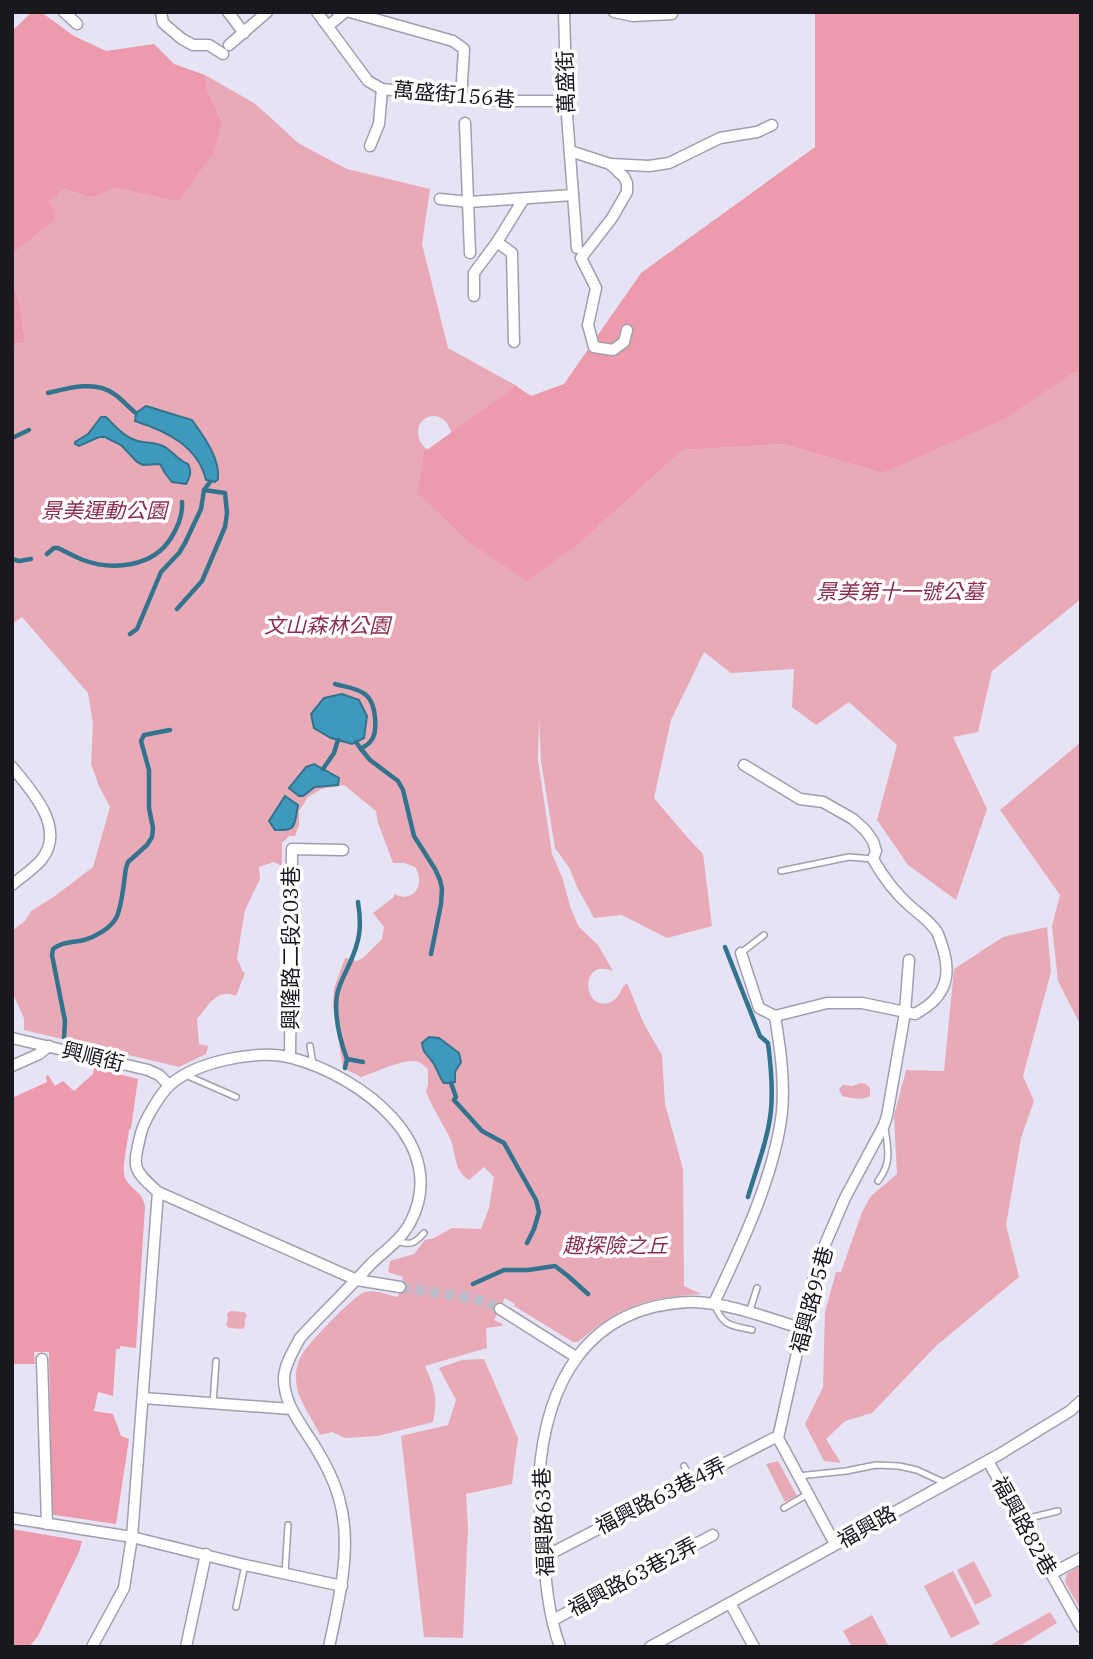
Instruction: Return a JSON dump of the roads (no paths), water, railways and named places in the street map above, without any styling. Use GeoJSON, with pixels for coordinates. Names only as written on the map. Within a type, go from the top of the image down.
{"type":"FeatureCollection","features":[{"type":"Feature","properties":{"kind":"street"},"geometry":{"type":"LineString","coordinates":[[64,12],[77,24]]}},
{"type":"Feature","properties":{"kind":"street"},"geometry":{"type":"LineString","coordinates":[[161,12],[163,23],[182,39],[193,45],[226,49],[267,12]]}},
{"type":"Feature","properties":{"kind":"street"},"geometry":{"type":"LineString","coordinates":[[228,12],[244,33]]}},
{"type":"Feature","properties":{"kind":"street","name":"萬盛街156巷"},"geometry":{"type":"LineString","coordinates":[[317,12],[368,81],[382,89],[461,98],[566,101]]}},
{"type":"Feature","properties":{"kind":"street"},"geometry":{"type":"LineString","coordinates":[[328,26],[347,12],[453,41],[464,49],[461,98]]}},
{"type":"Feature","properties":{"kind":"street","name":"萬盛街"},"geometry":{"type":"LineString","coordinates":[[564,12],[566,101],[577,248]]}},
{"type":"Feature","properties":{"kind":"street"},"geometry":{"type":"LineString","coordinates":[[614,12],[633,16],[672,15]]}},
{"type":"Feature","properties":{"kind":"street"},"geometry":{"type":"LineString","coordinates":[[370,146],[379,124],[382,89]]}},
{"type":"Feature","properties":{"kind":"street"},"geometry":{"type":"LineString","coordinates":[[465,123],[471,254]]}},
{"type":"Feature","properties":{"kind":"street"},"geometry":{"type":"LineString","coordinates":[[570,151],[610,164],[649,166],[669,163],[720,138],[757,132],[772,125]]}},
{"type":"Feature","properties":{"kind":"street"},"geometry":{"type":"LineString","coordinates":[[610,164],[624,177],[627,192],[612,218],[581,258],[596,288],[589,325],[594,347],[613,350],[624,342],[627,330]]}},
{"type":"Feature","properties":{"kind":"street"},"geometry":{"type":"LineString","coordinates":[[440,199],[469,202],[573,195]]}},
{"type":"Feature","properties":{"kind":"street"},"geometry":{"type":"LineString","coordinates":[[474,296],[474,273],[523,200]]}},
{"type":"Feature","properties":{"kind":"street"},"geometry":{"type":"LineString","coordinates":[[496,242],[512,253],[514,342]]}},
{"type":"Feature","properties":{"kind":"street"},"geometry":{"type":"LineString","coordinates":[[740,953],[759,1008],[775,1016],[827,1003],[862,1003],[915,1014],[928,1007],[940,994],[947,977],[945,958],[936,931],[891,888],[873,859],[876,851],[865,830],[853,819],[823,802],[800,799],[744,765]]}},
{"type":"Feature","properties":{"kind":"street"},"geometry":{"type":"LineString","coordinates":[[12,766],[48,819],[51,841],[41,859],[12,885]]}},
{"type":"Feature","properties":{"kind":"street","name":"興隆路二段203巷"},"geometry":{"type":"LineString","coordinates":[[290,1057],[292,849],[344,850]]}},
{"type":"Feature","properties":{"kind":"street","name":"福興路95巷"},"geometry":{"type":"LineString","coordinates":[[778,1438],[817,1263],[845,1198],[884,1125],[905,1013],[909,960]]}},
{"type":"Feature","properties":{"kind":"street"},"geometry":{"type":"LineString","coordinates":[[714,1303],[737,1256],[772,1162],[782,1111],[782,1056],[775,1016]]}},
{"type":"Feature","properties":{"kind":"street","name":"興順街"},"geometry":{"type":"LineString","coordinates":[[12,1038],[148,1070],[159,1075],[169,1085]]}},
{"type":"Feature","properties":{"kind":"street"},"geometry":{"type":"LineString","coordinates":[[12,1066],[39,1054],[49,1046]]}},
{"type":"Feature","properties":{"kind":"street","name":"興隆路二段203巷"},"geometry":{"type":"LineString","coordinates":[[329,1647],[342,1586],[345,1554],[340,1498],[325,1464],[291,1409],[284,1376],[289,1357],[300,1338],[357,1280],[395,1241],[409,1226],[420,1200],[422,1173],[414,1150],[404,1133],[377,1102],[341,1077],[290,1057],[251,1055],[219,1061],[185,1074],[169,1085],[144,1123],[135,1160],[139,1175],[158,1192],[357,1280]]}},
{"type":"Feature","properties":{"kind":"street"},"geometry":{"type":"LineString","coordinates":[[93,1647],[124,1588],[132,1537],[158,1192]]}},
{"type":"Feature","properties":{"kind":"street"},"geometry":{"type":"LineString","coordinates":[[357,1280],[400,1287]]}},
{"type":"Feature","properties":{"kind":"street","name":"福興路63巷"},"geometry":{"type":"LineString","coordinates":[[560,1647],[547,1592],[539,1479],[552,1403],[576,1356],[623,1317],[675,1303],[714,1303],[803,1329]]}},
{"type":"Feature","properties":{"kind":"street"},"geometry":{"type":"LineString","coordinates":[[500,1309],[576,1356]]}},
{"type":"Feature","properties":{"kind":"street"},"geometry":{"type":"LineString","coordinates":[[42,1359],[47,1524]]}},
{"type":"Feature","properties":{"kind":"street"},"geometry":{"type":"LineString","coordinates":[[144,1398],[291,1409]]}},
{"type":"Feature","properties":{"kind":"street","name":"福興路"},"geometry":{"type":"LineString","coordinates":[[650,1647],[988,1461],[1070,1411],[1081,1401]]}},
{"type":"Feature","properties":{"kind":"street"},"geometry":{"type":"LineString","coordinates":[[778,1438],[835,1544]]}},
{"type":"Feature","properties":{"kind":"street","name":"福興路63巷4弄"},"geometry":{"type":"LineString","coordinates":[[544,1557],[778,1438]]}},
{"type":"Feature","properties":{"kind":"street","name":"福興路82巷"},"geometry":{"type":"LineString","coordinates":[[988,1461],[1081,1628]]}},
{"type":"Feature","properties":{"kind":"street"},"geometry":{"type":"LineString","coordinates":[[12,1518],[132,1537],[342,1586]]}},
{"type":"Feature","properties":{"kind":"street","name":"福興路63巷2弄"},"geometry":{"type":"LineString","coordinates":[[553,1619],[713,1535]]}},
{"type":"Feature","properties":{"kind":"street"},"geometry":{"type":"LineString","coordinates":[[186,1647],[206,1554]]}},
{"type":"Feature","properties":{"kind":"street"},"geometry":{"type":"LineString","coordinates":[[1051,1574],[1081,1558]]}},
{"type":"Feature","properties":{"kind":"street"},"geometry":{"type":"LineString","coordinates":[[730,1603],[754,1647]]}},
{"type":"Feature","properties":{"kind":"street"},"geometry":{"type":"LineString","coordinates":[[670,1636],[676,1647]]}},
{"type":"Feature","properties":{"kind":"lane"},"geometry":{"type":"LineString","coordinates":[[781,871],[849,856],[873,859]]}},
{"type":"Feature","properties":{"kind":"lane"},"geometry":{"type":"LineString","coordinates":[[740,953],[764,935]]}},
{"type":"Feature","properties":{"kind":"lane"},"geometry":{"type":"LineString","coordinates":[[310,1046],[313,1065]]}},
{"type":"Feature","properties":{"kind":"lane"},"geometry":{"type":"LineString","coordinates":[[185,1074],[236,1097]]}},
{"type":"Feature","properties":{"kind":"lane"},"geometry":{"type":"LineString","coordinates":[[878,1181],[887,1169],[888,1151],[884,1125]]}},
{"type":"Feature","properties":{"kind":"lane"},"geometry":{"type":"LineString","coordinates":[[395,1241],[409,1245],[424,1233]]}},
{"type":"Feature","properties":{"kind":"lane"},"geometry":{"type":"LineString","coordinates":[[749,1313],[757,1288]]}},
{"type":"Feature","properties":{"kind":"lane"},"geometry":{"type":"LineString","coordinates":[[714,1303],[724,1322],[752,1330]]}},
{"type":"Feature","properties":{"kind":"lane"},"geometry":{"type":"LineString","coordinates":[[213,1403],[216,1361]]}},
{"type":"Feature","properties":{"kind":"lane"},"geometry":{"type":"LineString","coordinates":[[798,1476],[876,1465],[899,1466],[917,1470],[947,1484]]}},
{"type":"Feature","properties":{"kind":"lane"},"geometry":{"type":"LineString","coordinates":[[684,1466],[691,1480]]}},
{"type":"Feature","properties":{"kind":"lane"},"geometry":{"type":"LineString","coordinates":[[784,1508],[808,1494]]}},
{"type":"Feature","properties":{"kind":"lane"},"geometry":{"type":"LineString","coordinates":[[1021,1520],[1058,1511]]}},
{"type":"Feature","properties":{"kind":"lane"},"geometry":{"type":"LineString","coordinates":[[285,1573],[288,1525]]}},
{"type":"Feature","properties":{"kind":"lane"},"geometry":{"type":"LineString","coordinates":[[236,1607],[245,1565]]}},
{"type":"Feature","properties":{"kind":"water"},"geometry":{"type":"Polygon","coordinates":[[[146,406],[192,420],[214,456],[218,471],[218,479],[215,482],[206,480],[196,458],[179,442],[135,421],[136,413],[146,406]]]}},
{"type":"Feature","properties":{"kind":"water"},"geometry":{"type":"Polygon","coordinates":[[[101,417],[106,417],[129,437],[161,445],[188,464],[190,474],[186,484],[172,482],[160,464],[143,465],[137,462],[121,445],[105,437],[79,446],[75,444],[88,434],[101,417]]]}},
{"type":"Feature","properties":{"kind":"water"},"geometry":{"type":"Polygon","coordinates":[[[342,694],[359,700],[367,716],[364,738],[352,744],[331,738],[314,728],[311,714],[324,698],[342,694]]]}},
{"type":"Feature","properties":{"kind":"water"},"geometry":{"type":"Polygon","coordinates":[[[314,764],[339,778],[338,785],[315,787],[299,796],[289,788],[306,767],[314,764]]]}},
{"type":"Feature","properties":{"kind":"water"},"geometry":{"type":"Polygon","coordinates":[[[285,796],[298,805],[295,822],[291,828],[275,830],[269,821],[285,796]]]}},
{"type":"Feature","properties":{"kind":"water"},"geometry":{"type":"Polygon","coordinates":[[[429,1037],[439,1038],[459,1053],[461,1062],[455,1072],[455,1082],[444,1083],[424,1051],[422,1043],[429,1037]]]}},
{"type":"Feature","properties":{"kind":"waterway"},"geometry":{"type":"LineString","coordinates":[[48,393],[82,386],[99,387],[117,396],[136,413]]}},
{"type":"Feature","properties":{"kind":"waterway"},"geometry":{"type":"LineString","coordinates":[[12,438],[29,430]]}},
{"type":"Feature","properties":{"kind":"waterway"},"geometry":{"type":"LineString","coordinates":[[130,634],[137,629],[161,572],[185,543],[201,509],[204,490],[210,482]]}},
{"type":"Feature","properties":{"kind":"waterway"},"geometry":{"type":"LineString","coordinates":[[177,609],[202,581],[225,527],[225,493],[204,490]]}},
{"type":"Feature","properties":{"kind":"waterway"},"geometry":{"type":"LineString","coordinates":[[47,554],[58,548],[83,560],[107,565],[119,566],[143,561],[163,548],[171,538],[180,521],[182,502]]}},
{"type":"Feature","properties":{"kind":"waterway"},"geometry":{"type":"LineString","coordinates":[[12,559],[31,559]]}},
{"type":"Feature","properties":{"kind":"waterway"},"geometry":{"type":"LineString","coordinates":[[335,684],[363,693],[372,704],[375,725],[373,738],[361,749],[356,742]]}},
{"type":"Feature","properties":{"kind":"waterway"},"geometry":{"type":"LineString","coordinates":[[64,1037],[65,1021],[53,949],[64,943],[93,937],[114,922],[128,862],[152,837],[149,770],[141,741],[144,735],[170,730]]}},
{"type":"Feature","properties":{"kind":"waterway"},"geometry":{"type":"LineString","coordinates":[[323,769],[334,753],[338,740]]}},
{"type":"Feature","properties":{"kind":"waterway"},"geometry":{"type":"LineString","coordinates":[[361,749],[370,760],[398,781],[403,790],[414,836],[440,880],[441,904],[431,954]]}},
{"type":"Feature","properties":{"kind":"waterway"},"geometry":{"type":"LineString","coordinates":[[347,1059],[338,1027],[336,1003],[339,987],[358,941],[358,902]]}},
{"type":"Feature","properties":{"kind":"waterway"},"geometry":{"type":"LineString","coordinates":[[725,947],[760,1036],[768,1043],[771,1069],[771,1110],[765,1143],[748,1197]]}},
{"type":"Feature","properties":{"kind":"waterway"},"geometry":{"type":"LineString","coordinates":[[345,1068],[347,1059],[363,1062]]}},
{"type":"Feature","properties":{"kind":"waterway"},"geometry":{"type":"LineString","coordinates":[[451,1083],[456,1097],[454,1100],[482,1131],[504,1143],[536,1200],[539,1212],[527,1243]]}},
{"type":"Feature","properties":{"kind":"waterway"},"geometry":{"type":"LineString","coordinates":[[473,1284],[504,1270],[555,1266],[588,1294]]}},
{"type":"Feature","properties":{"kind":"tunnel"},"geometry":{"type":"LineString","coordinates":[[400,1287],[471,1298],[500,1309]]}},
{"type":"Feature","properties":{"kind":"park label","name":"景美運動公園"},"geometry":{"type":"Point","coordinates":[104,511]}},
{"type":"Feature","properties":{"kind":"park label","name":"景美第十一號公墓"},"geometry":{"type":"Point","coordinates":[900,592]}},
{"type":"Feature","properties":{"kind":"park label","name":"文山森林公園"},"geometry":{"type":"Point","coordinates":[327,626]}},
{"type":"Feature","properties":{"kind":"park label","name":"趣探險之丘"},"geometry":{"type":"Point","coordinates":[615,1246]}}]}
